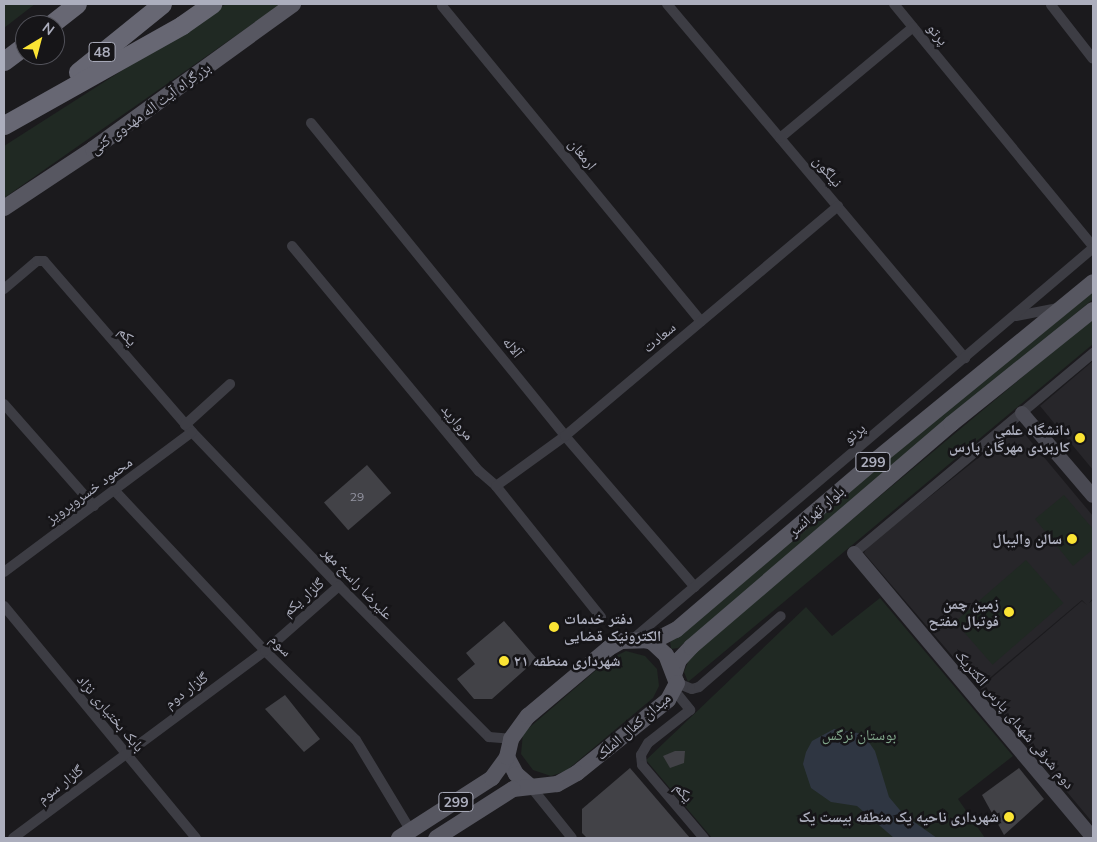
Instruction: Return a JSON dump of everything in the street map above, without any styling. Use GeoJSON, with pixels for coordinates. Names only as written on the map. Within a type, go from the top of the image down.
{"type":"FeatureCollection","features":[{"type":"Feature","properties":{"kind":"highway"},"geometry":{"type":"LineString","coordinates":[[63,15],[78,4]]}},
{"type":"Feature","properties":{"kind":"highway","name":"48"},"geometry":{"type":"LineString","coordinates":[[4,125],[42,101],[162,4]]}},
{"type":"Feature","properties":{"kind":"highway"},"geometry":{"type":"LineString","coordinates":[[42,101],[182,25],[212,4]]}},
{"type":"Feature","properties":{"kind":"highway"},"geometry":{"type":"LineString","coordinates":[[4,61],[15,53]]}},
{"type":"Feature","properties":{"kind":"main road","name":"بزرگراه آیت اله مهدوی کنی"},"geometry":{"type":"LineString","coordinates":[[4,208],[93,149],[293,4]]}},
{"type":"Feature","properties":{"kind":"main road","name":"بلوار تهرانسر"},"geometry":{"type":"LineString","coordinates":[[652,642],[676,630],[1093,282]]}},
{"type":"Feature","properties":{"kind":"main road","name":"بلوار تهرانسر"},"geometry":{"type":"LineString","coordinates":[[675,682],[679,660],[691,647],[944,430],[1093,310]]}},
{"type":"Feature","properties":{"kind":"main road"},"geometry":{"type":"LineString","coordinates":[[531,787],[516,774],[507,757],[511,739],[528,716],[609,648],[633,638],[652,642]]}},
{"type":"Feature","properties":{"kind":"main road","name":"میدان کمال الملک"},"geometry":{"type":"LineString","coordinates":[[531,787],[557,784],[578,773],[656,710],[675,682],[666,655],[652,642]]}},
{"type":"Feature","properties":{"kind":"main road","name":"299"},"geometry":{"type":"LineString","coordinates":[[405,835],[492,778],[507,757]]}},
{"type":"Feature","properties":{"kind":"main road","name":"299"},"geometry":{"type":"LineString","coordinates":[[436,838],[504,793],[531,787]]}},
{"type":"Feature","properties":{"kind":"street","name":"نیلگون"},"geometry":{"type":"LineString","coordinates":[[667,4],[965,358]]}},
{"type":"Feature","properties":{"kind":"street","name":"پرتو"},"geometry":{"type":"LineString","coordinates":[[633,638],[1015,316],[1093,247],[894,4]]}},
{"type":"Feature","properties":{"kind":"street"},"geometry":{"type":"LineString","coordinates":[[1050,5],[1093,59]]}},
{"type":"Feature","properties":{"kind":"street","name":"ارمغان"},"geometry":{"type":"LineString","coordinates":[[442,6],[700,321]]}},
{"type":"Feature","properties":{"kind":"street"},"geometry":{"type":"LineString","coordinates":[[780,138],[913,27]]}},
{"type":"Feature","properties":{"kind":"street","name":"آلاله"},"geometry":{"type":"LineString","coordinates":[[311,123],[565,436],[695,587]]}},
{"type":"Feature","properties":{"kind":"street","name":"سعادت"},"geometry":{"type":"LineString","coordinates":[[496,486],[565,436],[838,206]]}},
{"type":"Feature","properties":{"kind":"street","name":"مروارید"},"geometry":{"type":"LineString","coordinates":[[292,246],[479,471],[496,486],[601,617]]}},
{"type":"Feature","properties":{"kind":"street","name":"یکم"},"geometry":{"type":"LineString","coordinates":[[4,289],[41,260],[188,428]]}},
{"type":"Feature","properties":{"kind":"street"},"geometry":{"type":"LineString","coordinates":[[1015,316],[1061,308]]}},
{"type":"Feature","properties":{"kind":"street"},"geometry":{"type":"LineString","coordinates":[[854,552],[1093,353]]}},
{"type":"Feature","properties":{"kind":"street","name":"محمود خسروپرویز"},"geometry":{"type":"LineString","coordinates":[[4,572],[115,490],[188,428],[230,384]]}},
{"type":"Feature","properties":{"kind":"street"},"geometry":{"type":"LineString","coordinates":[[4,404],[94,506]]}},
{"type":"Feature","properties":{"kind":"street"},"geometry":{"type":"LineString","coordinates":[[1022,413],[1093,496]]}},
{"type":"Feature","properties":{"kind":"street","name":"علیرضا راسخ مهر"},"geometry":{"type":"LineString","coordinates":[[188,428],[339,586],[490,737],[500,740],[511,739]]}},
{"type":"Feature","properties":{"kind":"street","name":"سوم"},"geometry":{"type":"LineString","coordinates":[[115,490],[265,651],[356,740],[405,835]]}},
{"type":"Feature","properties":{"kind":"street","name":"دوم شرقی شهدای پارس الکتریک"},"geometry":{"type":"LineString","coordinates":[[854,552],[1093,838]]}},
{"type":"Feature","properties":{"kind":"street","name":"گلزار یکم"},"geometry":{"type":"LineString","coordinates":[[265,651],[339,586]]}},
{"type":"Feature","properties":{"kind":"street","name":"بابک بختیاری نژاد"},"geometry":{"type":"LineString","coordinates":[[4,606],[196,838]]}},
{"type":"Feature","properties":{"kind":"street"},"geometry":{"type":"LineString","coordinates":[[675,682],[692,689],[699,687],[781,616]]}},
{"type":"Feature","properties":{"kind":"street","name":"گلزار دوم"},"geometry":{"type":"LineString","coordinates":[[125,753],[265,651]]}},
{"type":"Feature","properties":{"kind":"street","name":"یکم"},"geometry":{"type":"LineString","coordinates":[[675,682],[690,710],[648,744],[641,755],[642,765],[704,838]]}},
{"type":"Feature","properties":{"kind":"street","name":"گلزار سوم"},"geometry":{"type":"LineString","coordinates":[[13,838],[125,753]]}},
{"type":"Feature","properties":{"kind":"street"},"geometry":{"type":"LineString","coordinates":[[531,787],[572,838]]}},
{"type":"Feature","properties":{"kind":"shaded area","name":"دانشگاه علمی کاربردی مهرگان پارس"},"geometry":{"type":"Polygon","coordinates":[[[1093,361],[1093,470],[1040,406],[1093,361]]]}},
{"type":"Feature","properties":{"kind":"shaded area"},"geometry":{"type":"Polygon","coordinates":[[[1018,426],[1093,516],[1093,598],[1089,603],[1093,600],[1093,823],[980,688],[1082,601],[1087,605],[1082,600],[979,687],[864,553],[867,547],[1018,426]]]}},
{"type":"Feature","properties":{"kind":"green space"},"geometry":{"type":"Polygon","coordinates":[[[4,4],[35,4],[21,15],[15,15],[15,19],[4,28],[4,4]]]}},
{"type":"Feature","properties":{"kind":"green space"},"geometry":{"type":"Polygon","coordinates":[[[226,4],[281,4],[4,198],[4,146],[226,4]]]}},
{"type":"Feature","properties":{"kind":"green space"},"geometry":{"type":"Polygon","coordinates":[[[1093,290],[1093,299],[678,648],[671,649],[670,640],[1093,290]]]}},
{"type":"Feature","properties":{"kind":"green space"},"geometry":{"type":"Polygon","coordinates":[[[1093,318],[1093,344],[688,682],[684,672],[691,654],[1093,318]]]}},
{"type":"Feature","properties":{"kind":"green space","name":"سالن والیبال"},"geometry":{"type":"Polygon","coordinates":[[[1064,495],[1093,529],[1093,549],[1073,566],[1035,519],[1064,495]]]}},
{"type":"Feature","properties":{"kind":"green space","name":"زمین چمن فوتبال مفتح"},"geometry":{"type":"Polygon","coordinates":[[[1026,560],[1063,603],[992,665],[955,622],[1026,560]]]}},
{"type":"Feature","properties":{"kind":"green space","name":"بوستان نرگس"},"geometry":{"type":"Polygon","coordinates":[[[880,598],[1013,756],[958,799],[985,838],[712,838],[646,760],[806,607],[832,636],[880,598]]]}},
{"type":"Feature","properties":{"kind":"green space"},"geometry":{"type":"Polygon","coordinates":[[[626,651],[645,656],[657,669],[659,686],[653,698],[566,771],[551,776],[533,770],[521,754],[523,733],[609,659],[626,651]]]}},
{"type":"Feature","properties":{"kind":"water"},"geometry":{"type":"Polygon","coordinates":[[[834,729],[858,733],[868,741],[875,751],[889,797],[904,815],[937,838],[894,838],[857,806],[831,802],[811,788],[803,764],[806,752],[812,741],[834,729]]]}},
{"type":"Feature","properties":{"kind":"building"},"geometry":{"type":"Polygon","coordinates":[[[367,465],[391,493],[348,530],[324,502],[367,465]]]}},
{"type":"Feature","properties":{"kind":"building","name":"شهرداری منطقه ۲۱"},"geometry":{"type":"Polygon","coordinates":[[[504,621],[537,659],[492,699],[474,699],[457,679],[475,664],[466,653],[504,621]]]}},
{"type":"Feature","properties":{"kind":"building"},"geometry":{"type":"Polygon","coordinates":[[[285,695],[320,739],[304,752],[265,709],[285,695]]]}},
{"type":"Feature","properties":{"kind":"building"},"geometry":{"type":"Polygon","coordinates":[[[675,751],[685,751],[684,763],[670,768],[663,756],[675,751]]]}},
{"type":"Feature","properties":{"kind":"building"},"geometry":{"type":"Polygon","coordinates":[[[630,768],[690,838],[587,838],[582,833],[582,809],[630,768]]]}},
{"type":"Feature","properties":{"kind":"building","name":"شهرداری ناحیه یک منطقه بیست یک"},"geometry":{"type":"Polygon","coordinates":[[[1019,768],[1044,799],[1004,835],[982,795],[1019,768]]]}},
{"type":"Feature","properties":{"kind":"place","name":"دانشگاه علمی کاربردی مهرگان پارس"},"geometry":{"type":"Point","coordinates":[1080,438]}},
{"type":"Feature","properties":{"kind":"place","name":"سالن والیبال"},"geometry":{"type":"Point","coordinates":[1072,539]}},
{"type":"Feature","properties":{"kind":"place","name":"زمین چمن فوتبال مفتح"},"geometry":{"type":"Point","coordinates":[1009,612]}},
{"type":"Feature","properties":{"kind":"place","name":"دفتر خدمات الکترونیک قضایی"},"geometry":{"type":"Point","coordinates":[554,627]}},
{"type":"Feature","properties":{"kind":"place","name":"شهرداری منطقه ۲۱"},"geometry":{"type":"Point","coordinates":[504,661]}},
{"type":"Feature","properties":{"kind":"place","name":"شهرداری ناحیه یک منطقه بیست یک"},"geometry":{"type":"Point","coordinates":[1009,817]}}]}
